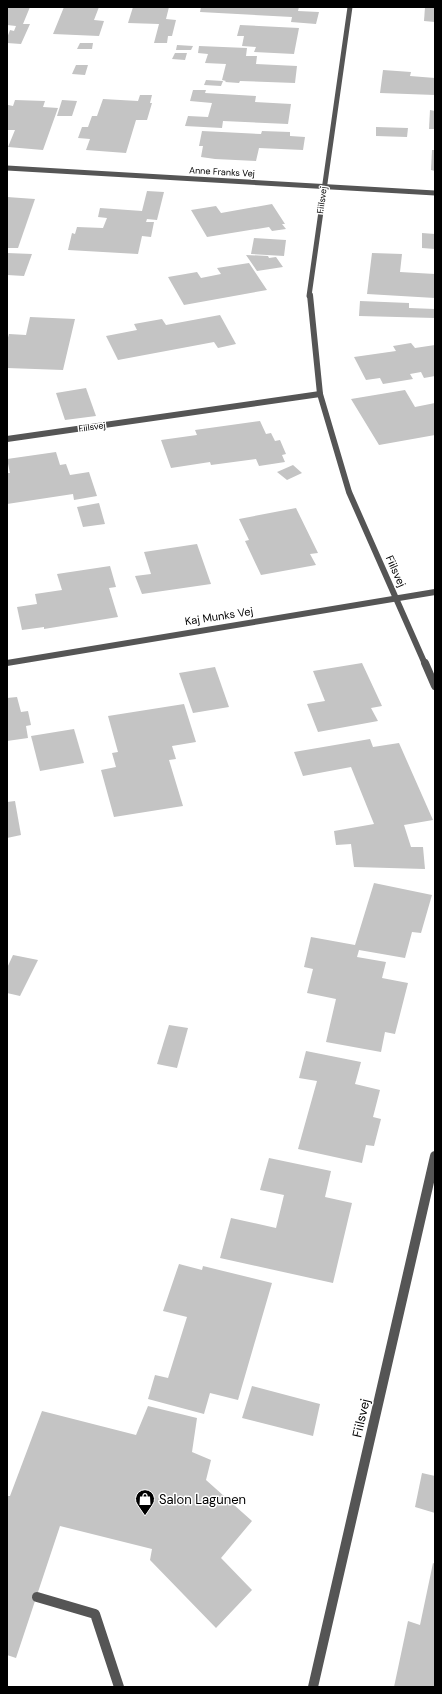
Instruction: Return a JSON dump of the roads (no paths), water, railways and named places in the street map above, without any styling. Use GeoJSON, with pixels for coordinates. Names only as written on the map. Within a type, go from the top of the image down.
{"type":"FeatureCollection","features":[{"type":"Feature","properties":{"kind":"street","name":"Fiilsvej"},"geometry":{"type":"LineString","coordinates":[[350,7],[309,299],[320,394],[349,492],[435,686]]}},
{"type":"Feature","properties":{"kind":"street","name":"Anne Franks Vej"},"geometry":{"type":"LineString","coordinates":[[7,168],[435,193]]}},
{"type":"Feature","properties":{"kind":"street","name":"Fiilsvej"},"geometry":{"type":"LineString","coordinates":[[7,439],[320,394]]}},
{"type":"Feature","properties":{"kind":"street","name":"Kaj Munks Vej"},"geometry":{"type":"LineString","coordinates":[[7,663],[435,592]]}},
{"type":"Feature","properties":{"kind":"street","name":"Fiilsvej"},"geometry":{"type":"LineString","coordinates":[[313,1687],[435,1156]]}},
{"type":"Feature","properties":{"kind":"street"},"geometry":{"type":"LineString","coordinates":[[37,1597],[95,1614],[119,1687]]}},
{"type":"Feature","properties":{"kind":"place","name":"Salon Lagunen"},"geometry":{"type":"Point","coordinates":[145,1516]}}]}
